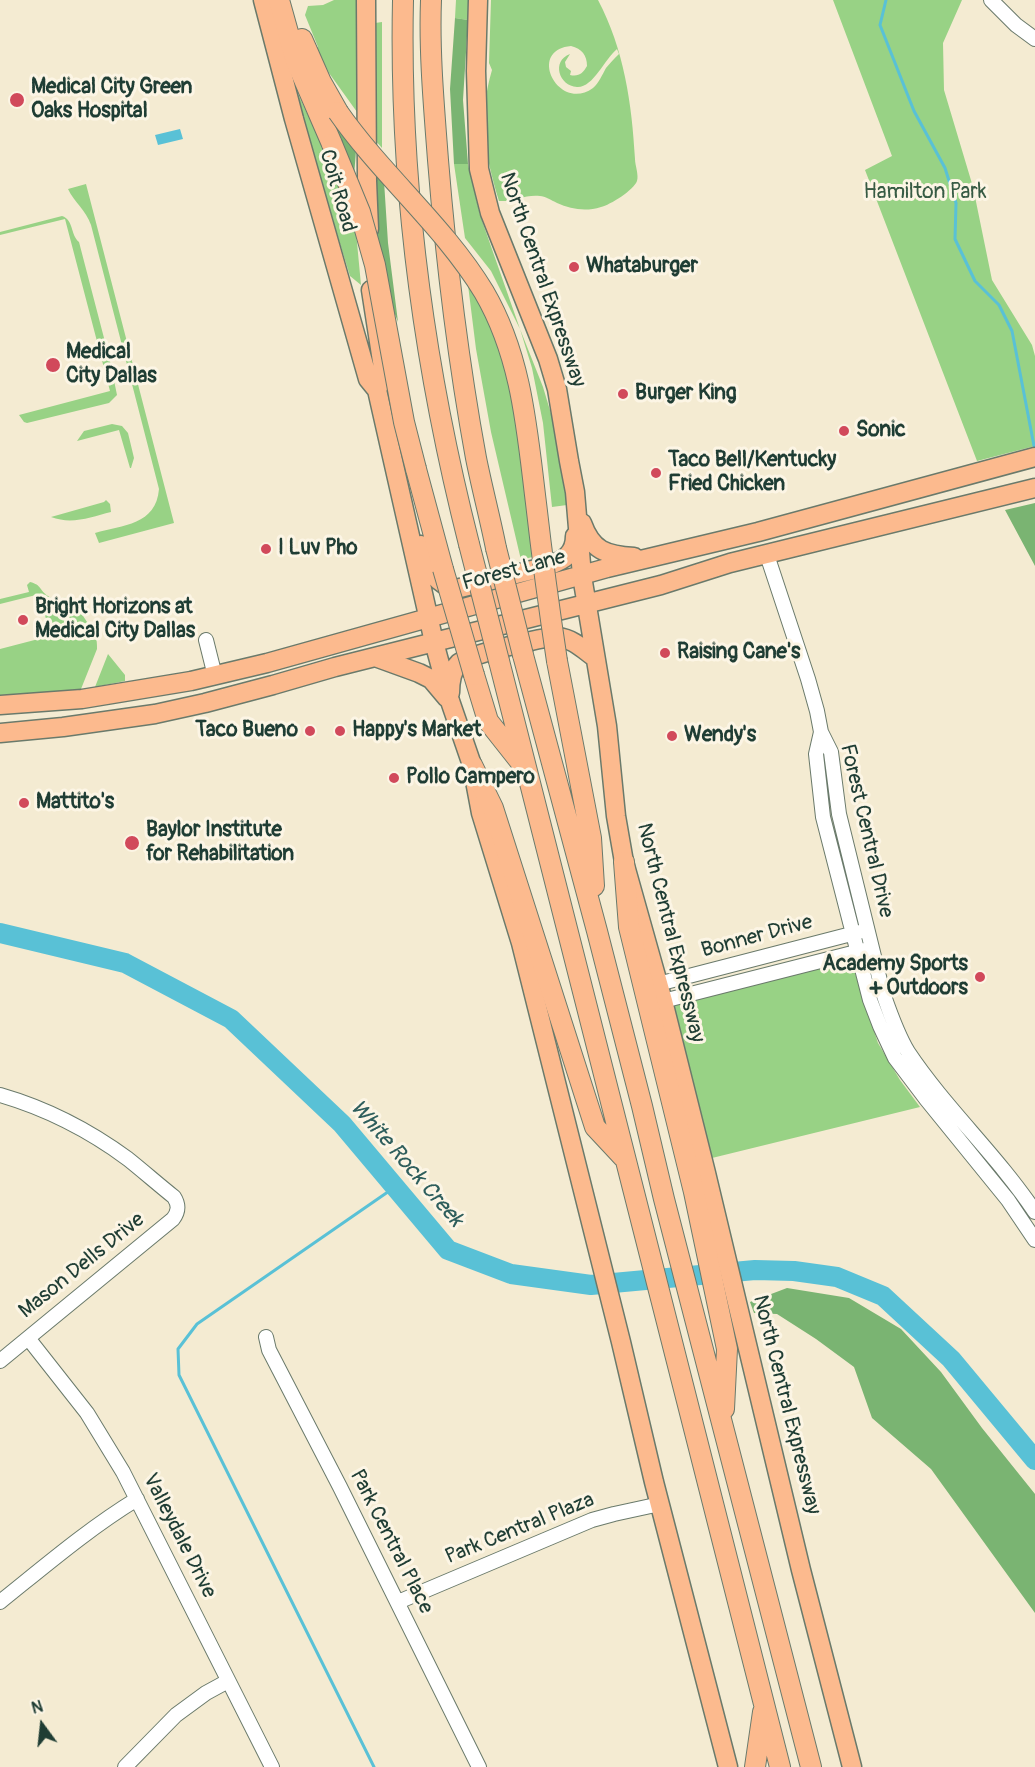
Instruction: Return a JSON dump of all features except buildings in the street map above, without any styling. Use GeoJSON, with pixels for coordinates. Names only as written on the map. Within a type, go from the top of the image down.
{"type":"FeatureCollection","features":[{"type":"Feature","properties":{"kind":"highway"},"geometry":{"type":"LineString","coordinates":[[279,0],[297,61],[360,212],[375,265],[404,422],[443,569],[488,721],[528,772]]}},
{"type":"Feature","properties":{"kind":"highway"},"geometry":{"type":"LineString","coordinates":[[290,0],[305,48],[338,112],[355,137],[464,262],[501,326],[521,387],[527,424],[547,597],[591,838],[597,931]]}},
{"type":"Feature","properties":{"kind":"highway"},"geometry":{"type":"LineString","coordinates":[[403,0],[405,133],[423,323],[443,437],[780,1767]]}},
{"type":"Feature","properties":{"kind":"highway"},"geometry":{"type":"LineString","coordinates":[[432,4],[439,169],[455,323],[477,460],[496,548],[597,931],[811,1767]]}},
{"type":"Feature","properties":{"kind":"highway"},"geometry":{"type":"LineString","coordinates":[[472,765],[496,819],[596,1127],[625,1159]]}},
{"type":"Feature","properties":{"kind":"highway"},"geometry":{"type":"LineString","coordinates":[[624,862],[629,927],[703,1196],[728,1349],[723,1427]]}},
{"type":"Feature","properties":{"kind":"highway"},"geometry":{"type":"LineString","coordinates":[[755,1767],[764,1703]]}},
{"type":"Feature","properties":{"kind":"main road","name":"Coit Road"},"geometry":{"type":"LineString","coordinates":[[263,0],[294,119],[368,379],[377,390]]}},
{"type":"Feature","properties":{"kind":"main road"},"geometry":{"type":"LineString","coordinates":[[366,0],[367,181],[371,286],[384,374],[377,390],[434,642],[450,701],[472,765],[481,813],[521,943],[660,1504],[728,1767]]}},
{"type":"Feature","properties":{"kind":"main road","name":"North Central Expressway"},"geometry":{"type":"LineString","coordinates":[[478,0],[476,71],[479,169],[490,213],[548,359],[557,389],[575,492],[582,576],[607,726],[616,816],[624,862],[660,993],[703,1196],[739,1315],[852,1767]]}},
{"type":"Feature","properties":{"kind":"main road","name":"Forest Lane"},"geometry":{"type":"LineString","coordinates":[[0,705],[82,699],[215,676],[582,576],[758,532],[1035,457]]}},
{"type":"Feature","properties":{"kind":"main road"},"geometry":{"type":"LineString","coordinates":[[0,733],[155,714],[205,703],[375,657],[587,605],[730,564],[1035,488]]}},
{"type":"Feature","properties":{"kind":"main road"},"geometry":{"type":"LineString","coordinates":[[915,490],[920,517]]}},
{"type":"Feature","properties":{"kind":"main road"},"geometry":{"type":"LineString","coordinates":[[767,555],[773,541],[788,534],[849,518],[882,499]]}},
{"type":"Feature","properties":{"kind":"main road"},"geometry":{"type":"LineString","coordinates":[[403,501],[435,579],[444,586],[456,589],[549,566],[563,560],[573,550],[575,543],[576,504]]}},
{"type":"Feature","properties":{"kind":"main road"},"geometry":{"type":"LineString","coordinates":[[576,504],[590,541],[597,548],[619,556],[663,555]]}},
{"type":"Feature","properties":{"kind":"main road"},"geometry":{"type":"LineString","coordinates":[[637,591],[660,577],[682,568],[744,552],[752,544],[758,532]]}},
{"type":"Feature","properties":{"kind":"main road"},"geometry":{"type":"LineString","coordinates":[[450,701],[451,678],[454,671],[458,664],[472,657],[558,637],[576,643],[594,657]]}},
{"type":"Feature","properties":{"kind":"main road"},"geometry":{"type":"LineString","coordinates":[[375,657],[431,679],[450,701]]}},
{"type":"Feature","properties":{"kind":"main road"},"geometry":{"type":"LineString","coordinates":[[205,703],[219,685],[267,663]]}},
{"type":"Feature","properties":{"kind":"main road"},"geometry":{"type":"LineString","coordinates":[[191,681],[205,703]]}},
{"type":"Feature","properties":{"kind":"main road"},"geometry":{"type":"LineString","coordinates":[[19,732],[60,717],[122,708],[135,702],[148,689]]}},
{"type":"Feature","properties":{"kind":"street"},"geometry":{"type":"LineString","coordinates":[[991,0],[1016,25],[1035,39]]}},
{"type":"Feature","properties":{"kind":"street","name":"Forest Central Drive"},"geometry":{"type":"LineString","coordinates":[[767,555],[808,679],[821,732],[831,752],[838,814],[883,993],[892,1020],[932,1095],[1035,1240]]}},
{"type":"Feature","properties":{"kind":"street"},"geometry":{"type":"LineString","coordinates":[[206,640],[215,676]]}},
{"type":"Feature","properties":{"kind":"street","name":"Forest Central Drive"},"geometry":{"type":"LineString","coordinates":[[821,732],[816,754],[823,817],[852,934],[870,1000],[880,1026],[895,1058],[1021,1191],[1035,1212]]}},
{"type":"Feature","properties":{"kind":"street","name":"Bonner Drive"},"geometry":{"type":"LineString","coordinates":[[660,993],[867,930]]}},
{"type":"Feature","properties":{"kind":"street","name":"Bonner Drive"},"geometry":{"type":"LineString","coordinates":[[660,993],[872,948]]}},
{"type":"Feature","properties":{"kind":"street","name":"Mason Dells Drive"},"geometry":{"type":"LineString","coordinates":[[0,1095],[38,1108],[79,1128],[126,1158],[174,1197],[178,1204],[174,1218],[0,1361]]}},
{"type":"Feature","properties":{"kind":"street","name":"Park Central Place"},"geometry":{"type":"LineString","coordinates":[[266,1337],[269,1350],[398,1602],[479,1767]]}},
{"type":"Feature","properties":{"kind":"street","name":"Valleydale Drive"},"geometry":{"type":"LineString","coordinates":[[28,1338],[87,1413],[123,1472],[272,1767]]}},
{"type":"Feature","properties":{"kind":"street"},"geometry":{"type":"LineString","coordinates":[[0,1602],[77,1539],[137,1499]]}},
{"type":"Feature","properties":{"kind":"street","name":"Park Central Plaza"},"geometry":{"type":"LineString","coordinates":[[398,1602],[592,1520],[660,1504]]}},
{"type":"Feature","properties":{"kind":"street"},"geometry":{"type":"LineString","coordinates":[[125,1767],[182,1710],[228,1681]]}},
{"type":"Feature","properties":{"kind":"green space"},"geometry":{"type":"Polygon","coordinates":[[[334,0],[358,0],[357,112],[329,73],[316,48],[318,47],[305,15],[308,6],[323,5],[334,0]]]}},
{"type":"Feature","properties":{"kind":"green space"},"geometry":{"type":"Polygon","coordinates":[[[456,0],[469,0],[468,20],[455,18],[456,0]]]}},
{"type":"Feature","properties":{"kind":"green space"},"geometry":{"type":"Polygon","coordinates":[[[491,0],[598,0],[614,38],[620,57],[629,97],[638,176],[635,185],[627,193],[610,203],[589,209],[568,207],[540,196],[499,201],[490,168],[485,136],[485,104],[492,70],[489,63],[491,0]],[[575,47],[558,50],[551,58],[549,68],[552,78],[559,87],[569,93],[580,94],[595,86],[606,68],[619,54],[617,49],[588,83],[577,87],[571,86],[562,78],[559,67],[564,57],[570,54],[565,62],[566,67],[571,71],[570,75],[578,75],[584,71],[587,66],[586,59],[583,53],[575,47]]]}},
{"type":"Feature","properties":{"kind":"green space","name":"Hamilton Park"},"geometry":{"type":"Polygon","coordinates":[[[833,0],[962,0],[943,43],[944,90],[973,187],[992,280],[1032,345],[1035,356],[1035,446],[977,461],[865,170],[892,156],[833,0]]]}},
{"type":"Feature","properties":{"kind":"green space"},"geometry":{"type":"Polygon","coordinates":[[[455,18],[468,20],[463,100],[468,164],[454,164],[450,89],[455,18]]]}},
{"type":"Feature","properties":{"kind":"green space"},"geometry":{"type":"Polygon","coordinates":[[[382,22],[382,148],[374,139],[375,23],[382,22]]]}},
{"type":"Feature","properties":{"kind":"green space"},"geometry":{"type":"Polygon","coordinates":[[[293,83],[344,193],[356,232],[361,285],[350,276],[293,83]]]}},
{"type":"Feature","properties":{"kind":"green space"},"geometry":{"type":"Polygon","coordinates":[[[326,111],[356,151],[354,176],[326,111]]]}},
{"type":"Feature","properties":{"kind":"green space"},"geometry":{"type":"Polygon","coordinates":[[[454,164],[468,164],[480,215],[520,329],[491,271],[465,238],[454,164]]]}},
{"type":"Feature","properties":{"kind":"green space"},"geometry":{"type":"Polygon","coordinates":[[[373,170],[384,181],[388,243],[398,322],[375,234],[373,170]]]}},
{"type":"Feature","properties":{"kind":"green space"},"geometry":{"type":"Polygon","coordinates":[[[86,184],[174,523],[99,543],[95,533],[127,525],[145,517],[157,501],[159,489],[91,225],[68,189],[86,184]]]}},
{"type":"Feature","properties":{"kind":"green space"},"geometry":{"type":"Polygon","coordinates":[[[62,216],[66,218],[70,224],[79,242],[117,395],[109,403],[27,423],[19,415],[110,391],[65,219],[0,235],[0,232],[62,216]]]}},
{"type":"Feature","properties":{"kind":"green space"},"geometry":{"type":"Polygon","coordinates":[[[467,277],[493,323],[513,377],[536,556],[521,560],[491,432],[476,349],[467,277]]]}},
{"type":"Feature","properties":{"kind":"green space"},"geometry":{"type":"Polygon","coordinates":[[[520,329],[543,387],[555,427],[567,505],[552,507],[543,423],[532,368],[520,329]]]}},
{"type":"Feature","properties":{"kind":"green space"},"geometry":{"type":"Polygon","coordinates":[[[112,424],[122,426],[128,433],[134,458],[131,468],[119,430],[77,441],[84,431],[112,424]]]}},
{"type":"Feature","properties":{"kind":"green space"},"geometry":{"type":"Polygon","coordinates":[[[106,500],[110,504],[111,512],[74,520],[51,517],[104,502],[106,500]]]}},
{"type":"Feature","properties":{"kind":"green space"},"geometry":{"type":"Polygon","coordinates":[[[1035,503],[1035,566],[1005,510],[1035,503]]]}},
{"type":"Feature","properties":{"kind":"green space"},"geometry":{"type":"Polygon","coordinates":[[[30,582],[37,585],[51,598],[70,599],[95,635],[97,649],[81,689],[0,695],[0,649],[50,636],[40,594],[0,604],[0,599],[29,592],[27,585],[30,582]]]}},
{"type":"Feature","properties":{"kind":"green space"},"geometry":{"type":"Polygon","coordinates":[[[108,654],[125,675],[125,681],[95,687],[108,654]]]}},
{"type":"Feature","properties":{"kind":"green space"},"geometry":{"type":"Polygon","coordinates":[[[851,961],[878,1043],[900,1080],[920,1107],[712,1158],[671,1005],[851,961]]]}},
{"type":"Feature","properties":{"kind":"green space"},"geometry":{"type":"Polygon","coordinates":[[[787,1288],[849,1298],[901,1329],[941,1372],[1035,1494],[1035,1613],[931,1469],[872,1418],[854,1367],[777,1314],[754,1313],[750,1302],[787,1288]]]}},
{"type":"Feature","properties":{"kind":"water"},"geometry":{"type":"Polygon","coordinates":[[[180,129],[183,139],[158,145],[155,135],[180,129]]]}},
{"type":"Feature","properties":{"kind":"waterway"},"geometry":{"type":"LineString","coordinates":[[886,0],[880,25],[914,111],[945,168],[956,203],[955,239],[975,281],[999,305],[1012,331],[1035,451]]}},
{"type":"Feature","properties":{"kind":"waterway","name":"White Rock Creek"},"geometry":{"type":"LineString","coordinates":[[0,933],[125,963],[231,1019],[342,1124],[448,1250],[511,1274],[591,1285],[755,1270],[794,1271],[837,1277],[883,1296],[951,1359],[1035,1460]]}},
{"type":"Feature","properties":{"kind":"waterway"},"geometry":{"type":"LineString","coordinates":[[374,1767],[179,1375],[178,1349],[197,1324],[395,1187]]}},
{"type":"Feature","properties":{"kind":"place","name":"Medical City Green Oaks Hospital"},"geometry":{"type":"Point","coordinates":[17,100]}},
{"type":"Feature","properties":{"kind":"place","name":"Whataburger"},"geometry":{"type":"Point","coordinates":[574,267]}},
{"type":"Feature","properties":{"kind":"place","name":"Medical City Dallas"},"geometry":{"type":"Point","coordinates":[53,365]}},
{"type":"Feature","properties":{"kind":"place","name":"Burger King"},"geometry":{"type":"Point","coordinates":[623,394]}},
{"type":"Feature","properties":{"kind":"place","name":"Sonic"},"geometry":{"type":"Point","coordinates":[844,431]}},
{"type":"Feature","properties":{"kind":"place","name":"Taco Bell/Kentucky Fried Chicken"},"geometry":{"type":"Point","coordinates":[656,473]}},
{"type":"Feature","properties":{"kind":"place","name":"I Luv Pho"},"geometry":{"type":"Point","coordinates":[266,549]}},
{"type":"Feature","properties":{"kind":"place","name":"Bright Horizons at Medical City Dallas"},"geometry":{"type":"Point","coordinates":[23,620]}},
{"type":"Feature","properties":{"kind":"place","name":"Raising Cane's"},"geometry":{"type":"Point","coordinates":[665,653]}},
{"type":"Feature","properties":{"kind":"place","name":"Taco Bueno"},"geometry":{"type":"Point","coordinates":[310,731]}},
{"type":"Feature","properties":{"kind":"place","name":"Happy's Market"},"geometry":{"type":"Point","coordinates":[340,731]}},
{"type":"Feature","properties":{"kind":"place","name":"Wendy's"},"geometry":{"type":"Point","coordinates":[672,736]}},
{"type":"Feature","properties":{"kind":"place","name":"Pollo Campero"},"geometry":{"type":"Point","coordinates":[394,778]}},
{"type":"Feature","properties":{"kind":"place","name":"Mattito's"},"geometry":{"type":"Point","coordinates":[24,803]}},
{"type":"Feature","properties":{"kind":"place","name":"Baylor Institute for Rehabilitation"},"geometry":{"type":"Point","coordinates":[132,843]}},
{"type":"Feature","properties":{"kind":"place","name":"Academy Sports + Outdoors"},"geometry":{"type":"Point","coordinates":[980,977]}}]}
